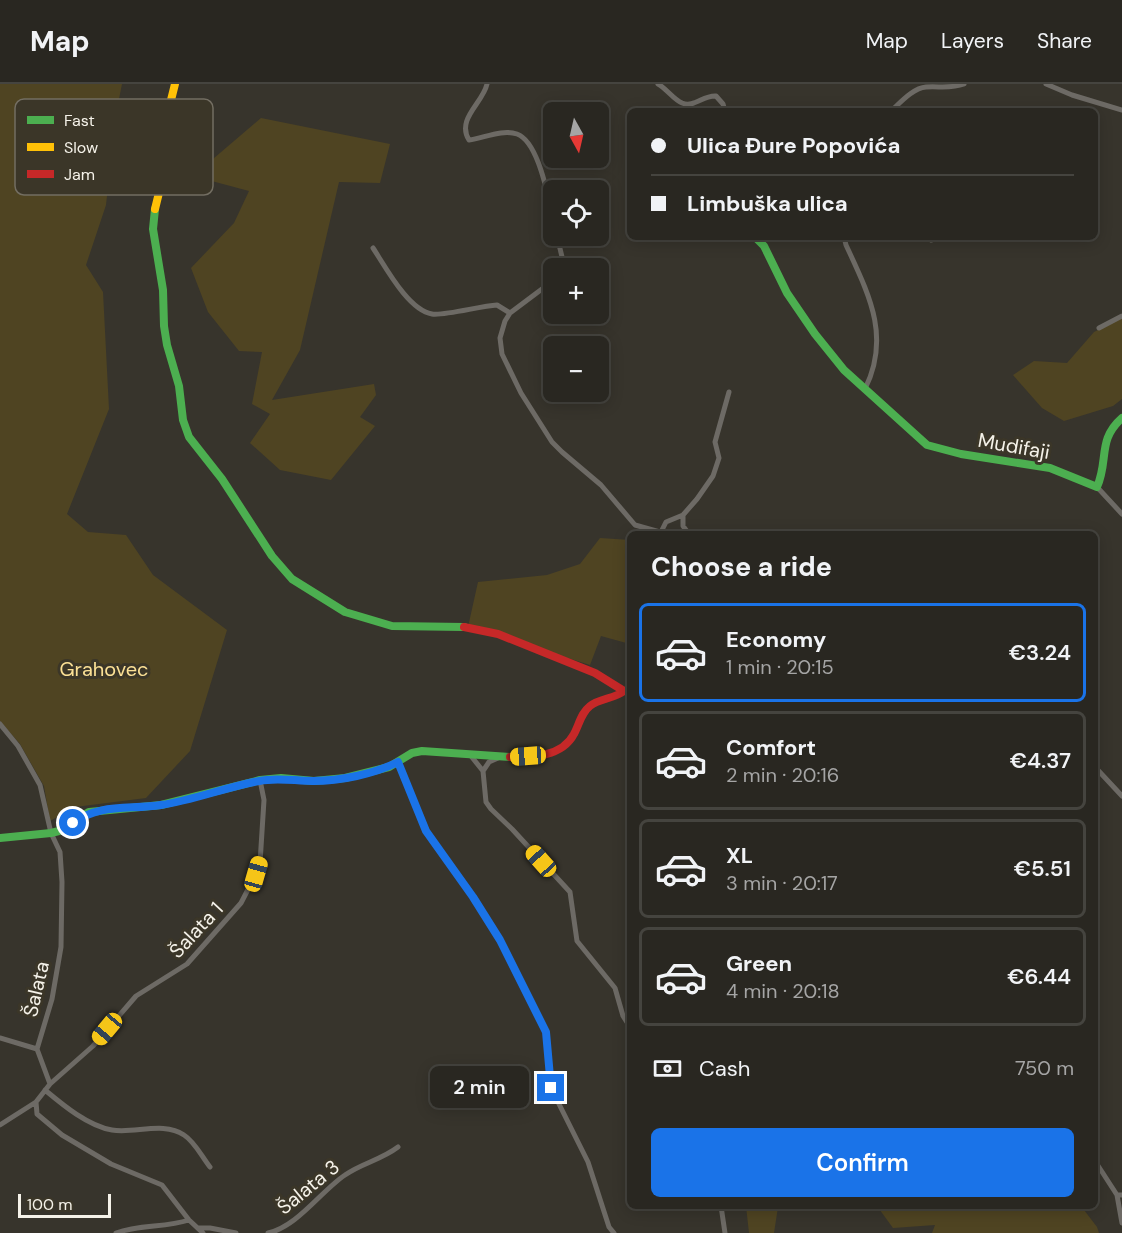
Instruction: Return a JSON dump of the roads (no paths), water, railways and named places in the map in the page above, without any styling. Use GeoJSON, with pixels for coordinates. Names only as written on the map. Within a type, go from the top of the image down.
{"type":"FeatureCollection","features":[{"type":"Feature","properties":{"kind":"street"},"geometry":{"type":"LineString","coordinates":[[172,99],[175,84]]}},
{"type":"Feature","properties":{"kind":"street"},"geometry":{"type":"LineString","coordinates":[[487,84],[485,92],[469,114],[465,126],[466,135],[469,140],[497,134],[516,134],[529,144],[543,180]]}},
{"type":"Feature","properties":{"kind":"street"},"geometry":{"type":"LineString","coordinates":[[658,84],[684,104],[694,104],[707,96],[716,96],[724,108]]}},
{"type":"Feature","properties":{"kind":"street"},"geometry":{"type":"LineString","coordinates":[[894,108],[923,87],[942,88],[964,84]]}},
{"type":"Feature","properties":{"kind":"street"},"geometry":{"type":"LineString","coordinates":[[1046,84],[1072,95],[1122,110]]}},
{"type":"Feature","properties":{"kind":"street"},"geometry":{"type":"LineString","coordinates":[[157,195],[153,229],[164,290],[164,326],[179,386],[183,420],[189,437],[222,479],[272,556],[292,579],[345,612],[392,626],[468,627],[498,634],[595,673],[627,693]]}},
{"type":"Feature","properties":{"kind":"street","name":"Mudifaji"},"geometry":{"type":"LineString","coordinates":[[758,240],[764,246],[787,293],[815,334],[844,370],[927,445],[961,454],[1050,468],[1097,488]]}},
{"type":"Feature","properties":{"kind":"street"},"geometry":{"type":"LineString","coordinates":[[845,240],[872,306],[878,331],[877,355],[866,389]]}},
{"type":"Feature","properties":{"kind":"street"},"geometry":{"type":"LineString","coordinates":[[373,248],[405,294],[424,311],[432,314],[445,313],[497,305],[510,313]]}},
{"type":"Feature","properties":{"kind":"street"},"geometry":{"type":"LineString","coordinates":[[543,288],[510,313],[505,321],[500,338],[502,354],[521,393],[552,442],[601,485],[635,525],[652,531]]}},
{"type":"Feature","properties":{"kind":"street"},"geometry":{"type":"LineString","coordinates":[[1099,328],[1122,316]]}},
{"type":"Feature","properties":{"kind":"street"},"geometry":{"type":"LineString","coordinates":[[664,531],[666,522],[683,514],[714,476],[719,458],[715,442],[729,392]]}},
{"type":"Feature","properties":{"kind":"street"},"geometry":{"type":"LineString","coordinates":[[1122,418],[1107,433],[1103,443],[1103,476],[1097,488],[1122,514]]}},
{"type":"Feature","properties":{"kind":"street"},"geometry":{"type":"LineString","coordinates":[[683,514],[683,526],[687,531]]}},
{"type":"Feature","properties":{"kind":"street"},"geometry":{"type":"LineString","coordinates":[[0,838],[51,833],[59,831],[89,812],[161,805],[260,780],[281,778],[314,781],[345,778],[389,767],[412,753],[422,751],[498,758],[551,753],[563,748],[572,739],[588,707],[601,699],[627,693]]}},
{"type":"Feature","properties":{"kind":"street","name":"Šalata"},"geometry":{"type":"LineString","coordinates":[[0,724],[18,746],[40,785],[51,833],[60,852],[61,947],[52,999],[37,1049]]}},
{"type":"Feature","properties":{"kind":"street"},"geometry":{"type":"LineString","coordinates":[[470,755],[483,771],[486,802],[491,809],[570,892],[577,941],[615,988],[627,1022]]}},
{"type":"Feature","properties":{"kind":"street"},"geometry":{"type":"LineString","coordinates":[[483,771],[489,762],[498,758]]}},
{"type":"Feature","properties":{"kind":"street"},"geometry":{"type":"LineString","coordinates":[[398,762],[426,831],[473,897],[500,940],[546,1032],[551,1088],[588,1162],[609,1227],[615,1233]]}},
{"type":"Feature","properties":{"kind":"street"},"geometry":{"type":"LineString","coordinates":[[1098,770],[1122,796]]}},
{"type":"Feature","properties":{"kind":"street","name":"Šalata 1"},"geometry":{"type":"LineString","coordinates":[[50,1084],[93,1046],[136,996],[188,964],[241,903],[260,863],[264,800],[260,780]]}},
{"type":"Feature","properties":{"kind":"street"},"geometry":{"type":"LineString","coordinates":[[0,1038],[37,1049],[50,1084],[36,1102],[0,1125]]}},
{"type":"Feature","properties":{"kind":"street"},"geometry":{"type":"LineString","coordinates":[[45,1090],[91,1122],[107,1129],[123,1131],[162,1129],[181,1132],[210,1167]]}},
{"type":"Feature","properties":{"kind":"street"},"geometry":{"type":"LineString","coordinates":[[36,1102],[37,1114],[62,1135],[111,1164],[162,1185],[196,1229],[203,1233]]}},
{"type":"Feature","properties":{"kind":"street","name":"Šalata 3"},"geometry":{"type":"LineString","coordinates":[[268,1233],[283,1227],[298,1216],[343,1176],[398,1147]]}},
{"type":"Feature","properties":{"kind":"street"},"geometry":{"type":"LineString","coordinates":[[1098,1165],[1119,1195],[1122,1223]]}},
{"type":"Feature","properties":{"kind":"street"},"geometry":{"type":"LineString","coordinates":[[721,1209],[725,1233]]}},
{"type":"Feature","properties":{"kind":"street"},"geometry":{"type":"LineString","coordinates":[[116,1233],[136,1227],[173,1224],[189,1220]]}},
{"type":"Feature","properties":{"kind":"street"},"geometry":{"type":"LineString","coordinates":[[196,1229],[210,1228],[236,1233]]}},
{"type":"Feature","properties":{"kind":"park label","name":"Grahovec"},"geometry":{"type":"Point","coordinates":[104,669]}}]}
